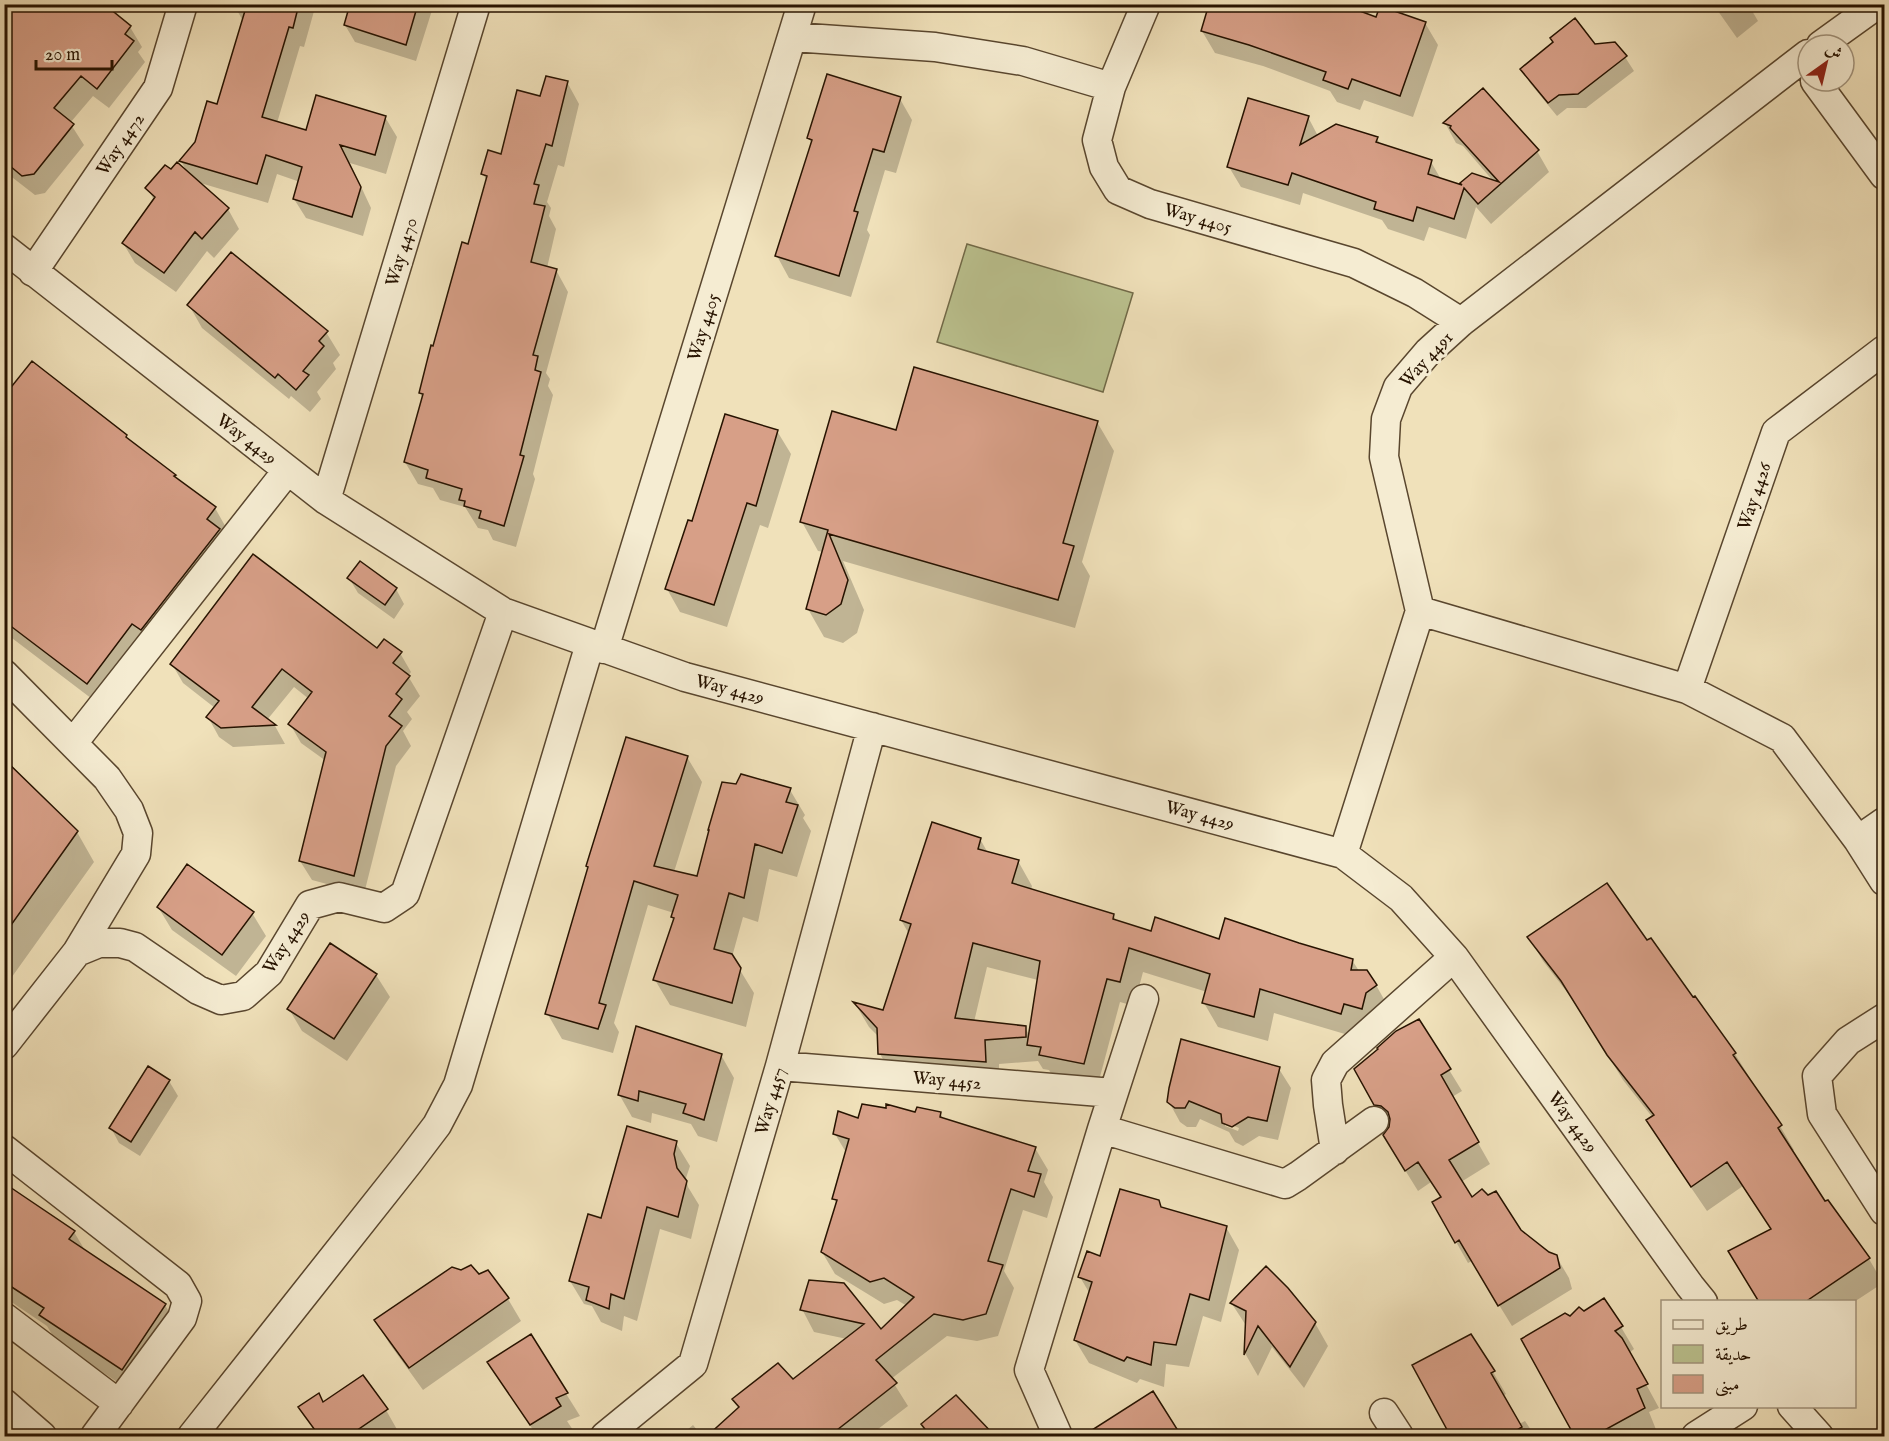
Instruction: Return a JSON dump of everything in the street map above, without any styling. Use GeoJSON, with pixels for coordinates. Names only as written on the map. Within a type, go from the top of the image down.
{"type":"FeatureCollection","features":[{"type":"Feature","properties":{"kind":"street","name":"Way 4472"},"geometry":{"type":"LineString","coordinates":[[33,272],[158,88],[183,4]]}},
{"type":"Feature","properties":{"kind":"street","name":"Way 4470"},"geometry":{"type":"LineString","coordinates":[[326,500],[476,4]]}},
{"type":"Feature","properties":{"kind":"street","name":"Way 4405"},"geometry":{"type":"LineString","coordinates":[[192,1437],[416,1153],[437,1125],[458,1085],[802,4]]}},
{"type":"Feature","properties":{"kind":"street","name":"Way 4405"},"geometry":{"type":"LineString","coordinates":[[1146,4],[1112,87],[1097,140],[1104,167],[1118,190],[1150,204],[1354,263],[1415,292],[1461,322]]}},
{"type":"Feature","properties":{"kind":"street","name":"Way 4491"},"geometry":{"type":"LineString","coordinates":[[1844,33],[1878,4]]}},
{"type":"Feature","properties":{"kind":"street"},"geometry":{"type":"LineString","coordinates":[[793,37],[934,47],[1023,61],[1112,87]]}},
{"type":"Feature","properties":{"kind":"street","name":"Way 4491"},"geometry":{"type":"LineString","coordinates":[[1420,611],[1384,457],[1386,419],[1398,387],[1428,352],[1461,322],[1796,72]]}},
{"type":"Feature","properties":{"kind":"street"},"geometry":{"type":"LineString","coordinates":[[1830,93],[1884,175]]}},
{"type":"Feature","properties":{"kind":"street","name":"Way 4429"},"geometry":{"type":"LineString","coordinates":[[4,248],[326,500],[503,612],[685,677],[1343,854],[1401,898],[1454,957],[1701,1300]]}},
{"type":"Feature","properties":{"kind":"street","name":"Way 4426"},"geometry":{"type":"LineString","coordinates":[[1687,688],[1776,432],[1884,350]]}},
{"type":"Feature","properties":{"kind":"street"},"geometry":{"type":"LineString","coordinates":[[73,743],[287,471]]}},
{"type":"Feature","properties":{"kind":"street"},"geometry":{"type":"LineString","coordinates":[[1343,854],[1420,611],[1687,688],[1782,738],[1858,840],[1884,881]]}},
{"type":"Feature","properties":{"kind":"street","name":"Way 4429"},"geometry":{"type":"LineString","coordinates":[[77,952],[99,943],[120,943],[135,947],[198,990],[221,1000],[243,996],[269,973],[310,905],[339,897],[384,908],[405,894],[503,612]]}},
{"type":"Feature","properties":{"kind":"street"},"geometry":{"type":"LineString","coordinates":[[4,674],[107,778],[129,810],[138,833],[136,854],[77,952],[4,1045]]}},
{"type":"Feature","properties":{"kind":"street","name":"Way 4457"},"geometry":{"type":"LineString","coordinates":[[605,1437],[693,1364],[780,1066],[872,727]]}},
{"type":"Feature","properties":{"kind":"street"},"geometry":{"type":"LineString","coordinates":[[1858,840],[1884,822]]}},
{"type":"Feature","properties":{"kind":"street"},"geometry":{"type":"LineString","coordinates":[[1335,1150],[1326,1080],[1335,1063],[1454,957]]}},
{"type":"Feature","properties":{"kind":"street"},"geometry":{"type":"LineString","coordinates":[[1058,1437],[1029,1370],[1144,999]]}},
{"type":"Feature","properties":{"kind":"street"},"geometry":{"type":"LineString","coordinates":[[1884,1018],[1848,1041],[1817,1076],[1821,1114],[1884,1211]]}},
{"type":"Feature","properties":{"kind":"street","name":"Way 4452"},"geometry":{"type":"LineString","coordinates":[[780,1066],[1113,1093]]}},
{"type":"Feature","properties":{"kind":"street"},"geometry":{"type":"LineString","coordinates":[[1102,1129],[1285,1184],[1374,1121]]}},
{"type":"Feature","properties":{"kind":"street"},"geometry":{"type":"LineString","coordinates":[[4,1149],[178,1285],[187,1301],[182,1318],[95,1437]]}},
{"type":"Feature","properties":{"kind":"street"},"geometry":{"type":"LineString","coordinates":[[4,1317],[119,1404]]}},
{"type":"Feature","properties":{"kind":"street"},"geometry":{"type":"LineString","coordinates":[[4,1402],[42,1437]]}},
{"type":"Feature","properties":{"kind":"street"},"geometry":{"type":"LineString","coordinates":[[1696,1437],[1741,1408]]}},
{"type":"Feature","properties":{"kind":"street"},"geometry":{"type":"LineString","coordinates":[[1793,1408],[1819,1437]]}},
{"type":"Feature","properties":{"kind":"street"},"geometry":{"type":"LineString","coordinates":[[1384,1413],[1399,1437]]}},
{"type":"Feature","properties":{"kind":"green space"},"geometry":{"type":"Polygon","coordinates":[[[967,244],[1133,293],[1103,392],[937,342],[967,244]]]}},
{"type":"Feature","properties":{"kind":"building"},"geometry":{"type":"Polygon","coordinates":[[[15,4],[104,4],[131,26],[125,34],[134,41],[97,89],[81,76],[54,108],[74,124],[34,174],[22,176],[4,161],[4,17],[15,4]]]}},
{"type":"Feature","properties":{"kind":"building"},"geometry":{"type":"Polygon","coordinates":[[[247,4],[299,4],[293,28],[289,27],[262,117],[306,130],[316,95],[386,116],[375,155],[340,145],[361,187],[352,217],[293,199],[302,167],[266,155],[257,184],[179,161],[195,142],[207,101],[217,104],[247,4]]]}},
{"type":"Feature","properties":{"kind":"building"},"geometry":{"type":"Polygon","coordinates":[[[350,4],[418,4],[406,45],[344,25],[350,4]]]}},
{"type":"Feature","properties":{"kind":"building"},"geometry":{"type":"Polygon","coordinates":[[[1209,4],[1341,4],[1376,17],[1380,6],[1426,22],[1400,96],[1352,79],[1348,89],[1323,80],[1326,72],[1201,31],[1209,4]]]}},
{"type":"Feature","properties":{"kind":"building"},"geometry":{"type":"Polygon","coordinates":[[[1575,18],[1595,44],[1615,42],[1627,56],[1578,94],[1559,95],[1548,103],[1520,69],[1553,42],[1550,38],[1575,18]]]}},
{"type":"Feature","properties":{"kind":"building"},"geometry":{"type":"Polygon","coordinates":[[[827,74],[901,97],[884,152],[873,149],[854,211],[858,212],[839,276],[775,256],[812,140],[807,138],[827,74]]]}},
{"type":"Feature","properties":{"kind":"building"},"geometry":{"type":"Polygon","coordinates":[[[546,76],[568,81],[552,146],[546,144],[534,184],[539,185],[534,204],[545,206],[531,262],[557,269],[533,355],[538,356],[535,370],[541,372],[520,455],[524,456],[504,526],[479,518],[481,511],[464,506],[465,501],[459,500],[462,489],[426,478],[428,470],[404,462],[423,394],[419,393],[431,345],[433,346],[462,242],[468,244],[487,176],[481,174],[488,150],[501,154],[517,90],[540,96],[546,76]]]}},
{"type":"Feature","properties":{"kind":"building"},"geometry":{"type":"Polygon","coordinates":[[[1483,88],[1539,150],[1478,204],[1464,188],[1454,219],[1417,207],[1413,221],[1374,209],[1376,202],[1292,173],[1288,185],[1227,167],[1248,98],[1309,116],[1300,145],[1336,124],[1378,137],[1376,142],[1432,160],[1428,174],[1462,185],[1460,183],[1472,173],[1499,182],[1450,128],[1451,126],[1443,123],[1483,88]]]}},
{"type":"Feature","properties":{"kind":"building"},"geometry":{"type":"Polygon","coordinates":[[[177,162],[229,208],[202,239],[195,232],[164,273],[122,243],[155,197],[145,188],[165,165],[171,169],[177,162]]]}},
{"type":"Feature","properties":{"kind":"building"},"geometry":{"type":"Polygon","coordinates":[[[231,252],[328,331],[319,341],[324,346],[303,371],[309,375],[296,390],[278,374],[275,378],[187,305],[231,252]]]}},
{"type":"Feature","properties":{"kind":"building"},"geometry":{"type":"Polygon","coordinates":[[[32,361],[127,435],[126,437],[176,475],[174,476],[216,507],[207,519],[220,529],[141,630],[132,624],[87,684],[4,621],[4,396],[32,361]]]}},
{"type":"Feature","properties":{"kind":"building"},"geometry":{"type":"Polygon","coordinates":[[[914,367],[1098,421],[1063,543],[1074,546],[1058,600],[829,534],[848,580],[841,604],[826,615],[806,609],[828,530],[800,522],[832,411],[896,430],[914,367]]]}},
{"type":"Feature","properties":{"kind":"building"},"geometry":{"type":"Polygon","coordinates":[[[725,414],[778,430],[756,506],[747,503],[714,605],[665,589],[688,520],[692,521],[725,414]]]}},
{"type":"Feature","properties":{"kind":"building"},"geometry":{"type":"Polygon","coordinates":[[[253,554],[377,648],[384,639],[402,652],[393,663],[410,676],[396,694],[402,699],[389,716],[402,726],[386,746],[354,876],[299,861],[326,752],[288,724],[312,692],[282,669],[252,707],[276,725],[221,728],[206,717],[219,701],[170,664],[253,554]]]}},
{"type":"Feature","properties":{"kind":"building"},"geometry":{"type":"Polygon","coordinates":[[[360,561],[397,588],[385,605],[347,578],[360,561]]]}},
{"type":"Feature","properties":{"kind":"building"},"geometry":{"type":"Polygon","coordinates":[[[626,737],[688,756],[654,866],[697,876],[722,782],[736,784],[741,774],[791,788],[786,802],[798,805],[782,853],[755,844],[744,898],[729,893],[714,949],[732,954],[741,968],[732,1003],[653,980],[674,918],[671,917],[678,895],[634,881],[599,1003],[606,1005],[598,1029],[545,1014],[588,867],[586,866],[626,737]]]}},
{"type":"Feature","properties":{"kind":"building"},"geometry":{"type":"Polygon","coordinates":[[[4,759],[78,831],[4,935],[4,759]]]}},
{"type":"Feature","properties":{"kind":"building"},"geometry":{"type":"Polygon","coordinates":[[[932,822],[981,838],[978,849],[1019,860],[1012,883],[1114,914],[1113,919],[1151,931],[1155,917],[1219,939],[1225,918],[1353,959],[1351,970],[1367,970],[1377,985],[1366,993],[1362,1009],[1344,1004],[1341,1014],[1260,989],[1254,1017],[1202,1003],[1210,974],[1129,948],[1120,982],[1107,979],[1084,1064],[1039,1055],[1041,1047],[1027,1045],[1040,961],[973,943],[955,1018],[1026,1026],[1026,1037],[985,1040],[986,1062],[878,1054],[877,1028],[853,1002],[883,1010],[911,924],[900,920],[932,822]]]}},
{"type":"Feature","properties":{"kind":"building"},"geometry":{"type":"Polygon","coordinates":[[[187,864],[254,912],[222,955],[157,907],[187,864]]]}},
{"type":"Feature","properties":{"kind":"building"},"geometry":{"type":"Polygon","coordinates":[[[1607,883],[1647,940],[1651,938],[1736,1053],[1733,1055],[1782,1125],[1778,1128],[1825,1201],[1828,1200],[1870,1258],[1808,1300],[1758,1300],[1728,1251],[1771,1229],[1727,1162],[1691,1187],[1646,1120],[1654,1115],[1607,1055],[1561,981],[1527,937],[1607,883]]]}},
{"type":"Feature","properties":{"kind":"building"},"geometry":{"type":"Polygon","coordinates":[[[330,943],[377,974],[334,1039],[287,1009],[330,943]]]}},
{"type":"Feature","properties":{"kind":"building"},"geometry":{"type":"Polygon","coordinates":[[[1419,1019],[1451,1069],[1441,1075],[1479,1142],[1449,1160],[1472,1197],[1482,1189],[1488,1195],[1496,1191],[1521,1230],[1549,1252],[1557,1255],[1560,1268],[1498,1306],[1459,1240],[1455,1243],[1432,1202],[1441,1197],[1418,1162],[1405,1171],[1383,1135],[1389,1127],[1388,1112],[1381,1106],[1374,1105],[1354,1069],[1396,1031],[1419,1019]]]}},
{"type":"Feature","properties":{"kind":"building"},"geometry":{"type":"Polygon","coordinates":[[[636,1026],[722,1054],[704,1120],[683,1113],[686,1104],[639,1091],[638,1101],[618,1095],[636,1026]]]}},
{"type":"Feature","properties":{"kind":"building"},"geometry":{"type":"Polygon","coordinates":[[[1181,1039],[1280,1067],[1267,1121],[1248,1117],[1232,1127],[1222,1123],[1221,1114],[1189,1101],[1185,1108],[1175,1108],[1167,1102],[1181,1039]]]}},
{"type":"Feature","properties":{"kind":"building"},"geometry":{"type":"Polygon","coordinates":[[[148,1066],[170,1080],[131,1142],[109,1128],[148,1066]]]}},
{"type":"Feature","properties":{"kind":"building"},"geometry":{"type":"Polygon","coordinates":[[[862,1104],[886,1108],[886,1104],[915,1112],[917,1107],[941,1112],[940,1117],[1036,1147],[1028,1171],[1041,1174],[1034,1197],[1011,1189],[988,1261],[1003,1265],[986,1314],[963,1320],[934,1314],[876,1360],[897,1383],[828,1437],[706,1437],[739,1407],[732,1399],[778,1363],[793,1379],[864,1324],[800,1310],[809,1280],[844,1283],[881,1329],[914,1297],[884,1278],[870,1282],[821,1252],[837,1200],[832,1199],[849,1139],[833,1134],[838,1111],[858,1118],[862,1104]]]}},
{"type":"Feature","properties":{"kind":"building"},"geometry":{"type":"Polygon","coordinates":[[[627,1126],[677,1141],[674,1154],[677,1168],[687,1181],[678,1217],[647,1207],[624,1299],[611,1294],[609,1309],[586,1300],[589,1287],[569,1281],[588,1214],[601,1218],[627,1126]]]}},
{"type":"Feature","properties":{"kind":"building"},"geometry":{"type":"Polygon","coordinates":[[[4,1183],[75,1231],[69,1239],[166,1304],[122,1370],[39,1315],[44,1308],[4,1282],[4,1183]]]}},
{"type":"Feature","properties":{"kind":"building"},"geometry":{"type":"Polygon","coordinates":[[[1120,1189],[1159,1200],[1161,1207],[1227,1226],[1209,1300],[1190,1294],[1176,1345],[1154,1342],[1151,1365],[1127,1357],[1124,1361],[1074,1340],[1092,1282],[1078,1277],[1087,1251],[1100,1256],[1120,1189]]]}},
{"type":"Feature","properties":{"kind":"building"},"geometry":{"type":"Polygon","coordinates":[[[471,1265],[479,1274],[488,1270],[509,1298],[409,1368],[374,1320],[452,1267],[461,1270],[471,1265]]]}},
{"type":"Feature","properties":{"kind":"building"},"geometry":{"type":"Polygon","coordinates":[[[1266,1266],[1316,1322],[1290,1367],[1258,1326],[1244,1355],[1246,1311],[1230,1303],[1266,1266]]]}},
{"type":"Feature","properties":{"kind":"building"},"geometry":{"type":"Polygon","coordinates":[[[1604,1298],[1623,1326],[1615,1331],[1622,1338],[1648,1384],[1637,1389],[1645,1408],[1592,1437],[1575,1437],[1521,1339],[1565,1313],[1570,1316],[1579,1307],[1584,1311],[1604,1298]]]}},
{"type":"Feature","properties":{"kind":"building"},"geometry":{"type":"Polygon","coordinates":[[[531,1334],[568,1393],[556,1398],[561,1406],[530,1425],[487,1362],[531,1334]]]}},
{"type":"Feature","properties":{"kind":"building"},"geometry":{"type":"Polygon","coordinates":[[[1471,1334],[1495,1371],[1491,1373],[1522,1427],[1506,1437],[1451,1437],[1412,1365],[1471,1334]]]}},
{"type":"Feature","properties":{"kind":"building"},"geometry":{"type":"Polygon","coordinates":[[[363,1375],[388,1409],[347,1437],[320,1437],[298,1407],[319,1393],[323,1402],[363,1375]]]}},
{"type":"Feature","properties":{"kind":"building"},"geometry":{"type":"Polygon","coordinates":[[[1153,1391],[1177,1429],[1166,1437],[1081,1437],[1153,1391]]]}},
{"type":"Feature","properties":{"kind":"building"},"geometry":{"type":"Polygon","coordinates":[[[956,1395],[996,1437],[931,1437],[921,1424],[956,1395]]]}}]}
